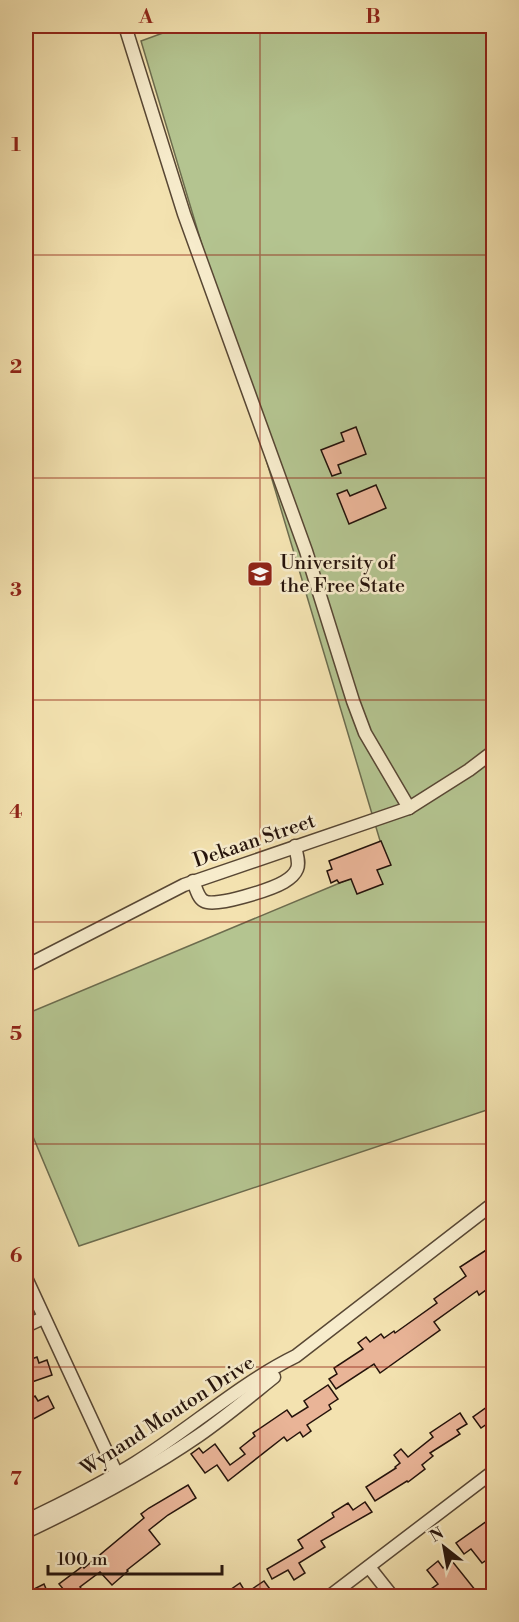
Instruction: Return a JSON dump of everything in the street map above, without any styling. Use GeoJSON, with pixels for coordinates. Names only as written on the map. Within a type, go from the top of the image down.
{"type":"FeatureCollection","features":[{"type":"Feature","properties":{"kind":"street"},"geometry":{"type":"LineString","coordinates":[[125,26],[184,214],[306,551],[353,701],[365,733],[409,808]]}},
{"type":"Feature","properties":{"kind":"street","name":"Dekaan Street"},"geometry":{"type":"LineString","coordinates":[[26,966],[193,881],[409,808],[469,770],[494,751]]}},
{"type":"Feature","properties":{"kind":"street"},"geometry":{"type":"LineString","coordinates":[[193,881],[206,903],[214,904],[250,894],[284,882],[292,876],[298,864],[295,846]]}},
{"type":"Feature","properties":{"kind":"street","name":"Wynand Mouton Drive"},"geometry":{"type":"LineString","coordinates":[[26,1532],[193,1439],[284,1370],[296,1356],[494,1203]]}},
{"type":"Feature","properties":{"kind":"street"},"geometry":{"type":"LineString","coordinates":[[26,1278],[119,1479]]}},
{"type":"Feature","properties":{"kind":"street"},"geometry":{"type":"LineString","coordinates":[[26,1326],[43,1318]]}},
{"type":"Feature","properties":{"kind":"street","name":"Wynand Mouton Drive"},"geometry":{"type":"LineString","coordinates":[[26,1521],[119,1479],[135,1463],[283,1362],[296,1356]]}},
{"type":"Feature","properties":{"kind":"street"},"geometry":{"type":"LineString","coordinates":[[186,1428],[193,1439]]}},
{"type":"Feature","properties":{"kind":"street"},"geometry":{"type":"LineString","coordinates":[[104,1447],[119,1460],[135,1463]]}},
{"type":"Feature","properties":{"kind":"street"},"geometry":{"type":"LineString","coordinates":[[330,1596],[494,1471]]}},
{"type":"Feature","properties":{"kind":"street"},"geometry":{"type":"LineString","coordinates":[[369,1568],[392,1596]]}},
{"type":"Feature","properties":{"kind":"green space"},"geometry":{"type":"Polygon","coordinates":[[[182,26],[493,26],[493,1108],[79,1246],[26,1120],[26,1014],[354,877],[384,854],[141,41],[182,26]]]}},
{"type":"Feature","properties":{"kind":"building"},"geometry":{"type":"Polygon","coordinates":[[[356,427],[366,454],[338,465],[341,473],[332,476],[321,450],[344,441],[341,433],[356,427]]]}},
{"type":"Feature","properties":{"kind":"building"},"geometry":{"type":"Polygon","coordinates":[[[376,485],[386,508],[349,524],[337,494],[347,490],[350,496],[376,485]]]}},
{"type":"Feature","properties":{"kind":"building"},"geometry":{"type":"Polygon","coordinates":[[[381,841],[391,865],[377,870],[383,884],[357,894],[351,879],[331,883],[327,871],[332,869],[329,861],[381,841]]]}},
{"type":"Feature","properties":{"kind":"building"},"geometry":{"type":"Polygon","coordinates":[[[494,1245],[494,1277],[487,1282],[490,1287],[479,1295],[477,1291],[434,1322],[440,1330],[380,1373],[374,1364],[336,1389],[329,1379],[337,1374],[334,1368],[363,1349],[358,1343],[366,1337],[370,1342],[381,1334],[384,1338],[394,1331],[395,1333],[437,1303],[434,1299],[466,1276],[460,1267],[494,1245]]]}},
{"type":"Feature","properties":{"kind":"building"},"geometry":{"type":"Polygon","coordinates":[[[37,1357],[39,1363],[47,1360],[52,1375],[29,1383],[26,1361],[37,1357]]]}},
{"type":"Feature","properties":{"kind":"building"},"geometry":{"type":"Polygon","coordinates":[[[328,1385],[338,1399],[329,1405],[331,1409],[307,1425],[311,1431],[303,1437],[300,1432],[287,1441],[284,1437],[228,1481],[217,1465],[205,1473],[191,1454],[199,1448],[203,1453],[215,1444],[230,1465],[245,1454],[240,1448],[255,1436],[253,1433],[287,1410],[292,1417],[308,1407],[304,1401],[328,1385]]]}},
{"type":"Feature","properties":{"kind":"building"},"geometry":{"type":"Polygon","coordinates":[[[35,1396],[38,1401],[48,1396],[54,1408],[26,1423],[26,1411],[31,1408],[27,1401],[35,1396]]]}},
{"type":"Feature","properties":{"kind":"building"},"geometry":{"type":"Polygon","coordinates":[[[494,1402],[494,1419],[481,1428],[473,1417],[494,1402]]]}},
{"type":"Feature","properties":{"kind":"building"},"geometry":{"type":"Polygon","coordinates":[[[460,1413],[467,1424],[457,1430],[460,1434],[430,1453],[433,1456],[422,1465],[425,1469],[375,1501],[366,1487],[396,1468],[400,1463],[394,1455],[401,1449],[408,1457],[433,1437],[430,1433],[460,1413]]]}},
{"type":"Feature","properties":{"kind":"building"},"geometry":{"type":"Polygon","coordinates":[[[188,1485],[196,1498],[149,1530],[160,1544],[112,1585],[100,1572],[80,1587],[87,1596],[69,1596],[59,1584],[83,1566],[84,1568],[144,1518],[141,1514],[188,1485]]]}},
{"type":"Feature","properties":{"kind":"building"},"geometry":{"type":"Polygon","coordinates":[[[365,1502],[372,1512],[321,1541],[325,1547],[299,1563],[305,1573],[294,1580],[288,1570],[272,1579],[267,1569],[303,1548],[298,1540],[334,1517],[332,1513],[348,1503],[353,1510],[365,1502]]]}},
{"type":"Feature","properties":{"kind":"building"},"geometry":{"type":"Polygon","coordinates":[[[494,1516],[494,1555],[482,1563],[471,1549],[464,1554],[456,1543],[494,1516]]]}},
{"type":"Feature","properties":{"kind":"building"},"geometry":{"type":"Polygon","coordinates":[[[438,1561],[443,1568],[452,1561],[480,1596],[447,1596],[444,1593],[437,1596],[431,1589],[438,1584],[427,1570],[438,1561]]]}},
{"type":"Feature","properties":{"kind":"building"},"geometry":{"type":"Polygon","coordinates":[[[264,1581],[275,1596],[234,1596],[230,1590],[240,1583],[246,1593],[264,1581]]]}},
{"type":"Feature","properties":{"kind":"building"},"geometry":{"type":"Polygon","coordinates":[[[44,1584],[49,1596],[26,1596],[26,1593],[44,1584]]]}},
{"type":"Feature","properties":{"kind":"place","name":"University of the Free State"},"geometry":{"type":"Point","coordinates":[260,574]}}]}
